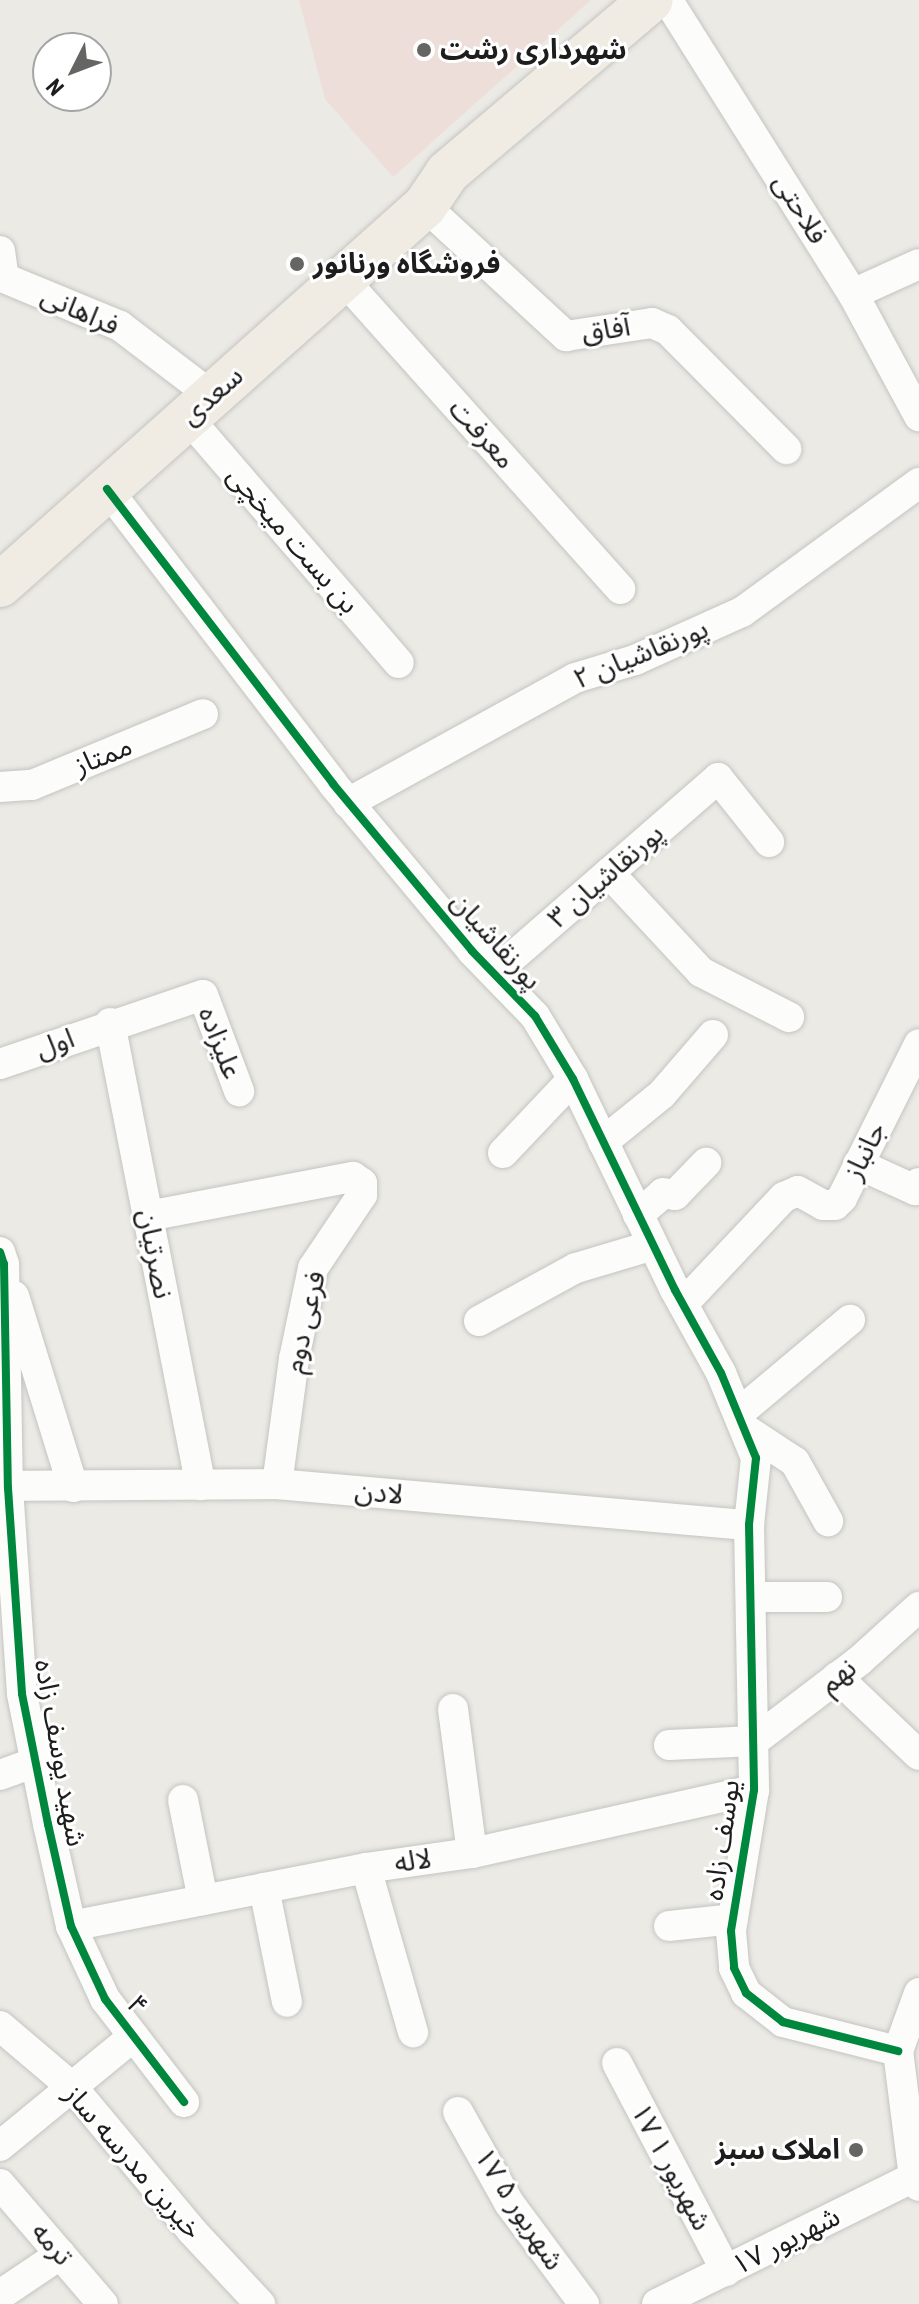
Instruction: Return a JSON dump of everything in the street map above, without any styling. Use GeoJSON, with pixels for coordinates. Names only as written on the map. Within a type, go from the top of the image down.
{"type":"FeatureCollection","features":[{"type":"Feature","properties":{"kind":"main road","name":"سعدی"},"geometry":{"type":"LineString","coordinates":[[0,585],[425,206],[447,173],[668,2]]}},
{"type":"Feature","properties":{"kind":"street","name":"فلاحتی"},"geometry":{"type":"LineString","coordinates":[[668,2],[853,294],[919,416]]}},
{"type":"Feature","properties":{"kind":"street","name":"آفاق"},"geometry":{"type":"LineString","coordinates":[[425,206],[566,336],[580,337],[652,323],[668,330],[786,449]]}},
{"type":"Feature","properties":{"kind":"street","name":"فراهانی"},"geometry":{"type":"LineString","coordinates":[[0,251],[4,278],[120,326],[200,407]]}},
{"type":"Feature","properties":{"kind":"street"},"geometry":{"type":"LineString","coordinates":[[853,294],[919,264]]}},
{"type":"Feature","properties":{"kind":"street","name":"معرفت"},"geometry":{"type":"LineString","coordinates":[[343,279],[620,589]]}},
{"type":"Feature","properties":{"kind":"street","name":"بن بست میخچی"},"geometry":{"type":"LineString","coordinates":[[200,407],[399,663]]}},
{"type":"Feature","properties":{"kind":"street","name":"پورنقاشیان ۲"},"geometry":{"type":"LineString","coordinates":[[348,803],[575,678],[635,660],[742,612],[919,483]]}},
{"type":"Feature","properties":{"kind":"street","name":"پورنقاشیان"},"geometry":{"type":"LineString","coordinates":[[107,489],[348,803],[494,973],[535,1016],[573,1079],[638,1215],[744,1422],[756,1458],[749,1525]]}},
{"type":"Feature","properties":{"kind":"street","name":"ممتاز"},"geometry":{"type":"LineString","coordinates":[[0,787],[32,785],[203,714]]}},
{"type":"Feature","properties":{"kind":"street","name":"پورنقاشیان ۳"},"geometry":{"type":"LineString","coordinates":[[494,973],[718,778],[769,842]]}},
{"type":"Feature","properties":{"kind":"street"},"geometry":{"type":"LineString","coordinates":[[609,873],[701,972],[789,1017]]}},
{"type":"Feature","properties":{"kind":"street","name":"علیزاده"},"geometry":{"type":"LineString","coordinates":[[110,1023],[203,995],[239,1091]]}},
{"type":"Feature","properties":{"kind":"street","name":"اول"},"geometry":{"type":"LineString","coordinates":[[0,1064],[110,1023]]}},
{"type":"Feature","properties":{"kind":"street","name":"نصرتیان"},"geometry":{"type":"LineString","coordinates":[[110,1023],[201,1485]]}},
{"type":"Feature","properties":{"kind":"street"},"geometry":{"type":"LineString","coordinates":[[603,1142],[662,1094],[713,1035]]}},
{"type":"Feature","properties":{"kind":"street","name":"جانباز"},"geometry":{"type":"LineString","coordinates":[[683,1304],[784,1197],[798,1191],[823,1205],[835,1205],[919,1044]]}},
{"type":"Feature","properties":{"kind":"street"},"geometry":{"type":"LineString","coordinates":[[503,1153],[573,1079]]}},
{"type":"Feature","properties":{"kind":"street"},"geometry":{"type":"LineString","coordinates":[[638,1215],[663,1193],[675,1195],[706,1163]]}},
{"type":"Feature","properties":{"kind":"street"},"geometry":{"type":"LineString","coordinates":[[858,1164],[915,1190],[919,1183]]}},
{"type":"Feature","properties":{"kind":"street","name":"فرعی دوم"},"geometry":{"type":"LineString","coordinates":[[148,1216],[353,1177],[362,1183],[362,1195],[313,1268],[294,1359],[277,1484]]}},
{"type":"Feature","properties":{"kind":"street"},"geometry":{"type":"LineString","coordinates":[[479,1321],[576,1268],[653,1245]]}},
{"type":"Feature","properties":{"kind":"street"},"geometry":{"type":"LineString","coordinates":[[2,1258],[73,1487]]}},
{"type":"Feature","properties":{"kind":"street","name":"شهید یوسف زاده"},"geometry":{"type":"LineString","coordinates":[[2,1258],[4,1487],[22,1694],[71,1926]]}},
{"type":"Feature","properties":{"kind":"street"},"geometry":{"type":"LineString","coordinates":[[828,1521],[795,1462],[744,1422],[850,1320]]}},
{"type":"Feature","properties":{"kind":"street","name":"لادن"},"geometry":{"type":"LineString","coordinates":[[4,1487],[277,1484],[749,1525]]}},
{"type":"Feature","properties":{"kind":"street","name":"یوسف زاده"},"geometry":{"type":"LineString","coordinates":[[749,1525],[754,1790],[733,1919],[734,1968],[746,1993],[783,2022],[898,2051]]}},
{"type":"Feature","properties":{"kind":"street"},"geometry":{"type":"LineString","coordinates":[[751,1597],[827,1597]]}},
{"type":"Feature","properties":{"kind":"street","name":"نهم"},"geometry":{"type":"LineString","coordinates":[[754,1741],[837,1677],[919,1607]]}},
{"type":"Feature","properties":{"kind":"street"},"geometry":{"type":"LineString","coordinates":[[837,1677],[919,1755]]}},
{"type":"Feature","properties":{"kind":"street"},"geometry":{"type":"LineString","coordinates":[[453,1709],[472,1853]]}},
{"type":"Feature","properties":{"kind":"street"},"geometry":{"type":"LineString","coordinates":[[669,1745],[754,1741]]}},
{"type":"Feature","properties":{"kind":"street"},"geometry":{"type":"LineString","coordinates":[[0,1775],[35,1762]]}},
{"type":"Feature","properties":{"kind":"street","name":"لاله"},"geometry":{"type":"LineString","coordinates":[[71,1926],[366,1868],[472,1853],[754,1790]]}},
{"type":"Feature","properties":{"kind":"street"},"geometry":{"type":"LineString","coordinates":[[183,1800],[203,1900]]}},
{"type":"Feature","properties":{"kind":"street"},"geometry":{"type":"LineString","coordinates":[[366,1868],[413,2032]]}},
{"type":"Feature","properties":{"kind":"street"},"geometry":{"type":"LineString","coordinates":[[264,1888],[287,2002]]}},
{"type":"Feature","properties":{"kind":"street"},"geometry":{"type":"LineString","coordinates":[[669,1926],[733,1919]]}},
{"type":"Feature","properties":{"kind":"street","name":"۴"},"geometry":{"type":"LineString","coordinates":[[71,1926],[105,1999],[184,2102]]}},
{"type":"Feature","properties":{"kind":"street"},"geometry":{"type":"LineString","coordinates":[[916,2182],[912,2110],[898,2051],[919,1993]]}},
{"type":"Feature","properties":{"kind":"street","name":"خیرین مدرسه ساز"},"geometry":{"type":"LineString","coordinates":[[0,2026],[73,2088],[192,2231],[260,2304]]}},
{"type":"Feature","properties":{"kind":"street"},"geometry":{"type":"LineString","coordinates":[[0,2146],[134,2036]]}},
{"type":"Feature","properties":{"kind":"street","name":"۱۷ شهریور ۱"},"geometry":{"type":"LineString","coordinates":[[617,2063],[726,2271]]}},
{"type":"Feature","properties":{"kind":"street","name":"۱۷ شهریور ۵"},"geometry":{"type":"LineString","coordinates":[[458,2112],[509,2203],[584,2304]]}},
{"type":"Feature","properties":{"kind":"street","name":"۱۷ شهریور"},"geometry":{"type":"LineString","coordinates":[[657,2304],[916,2182]]}},
{"type":"Feature","properties":{"kind":"street","name":"ترمه"},"geometry":{"type":"LineString","coordinates":[[0,2184],[103,2304]]}},
{"type":"Feature","properties":{"kind":"street"},"geometry":{"type":"LineString","coordinates":[[0,2295],[61,2254]]}},
{"type":"Feature","properties":{"kind":"shaded area","name":"شهرداری رشت"},"geometry":{"type":"Polygon","coordinates":[[[299,0],[591,0],[393,177],[325,99],[299,0]]]}},
{"type":"Feature","properties":{"kind":"cycle path"},"geometry":{"type":"LineString","coordinates":[[107,489],[333,784],[472,951],[535,1016],[573,1079],[675,1290],[721,1373],[756,1458],[749,1525],[754,1790],[731,1931],[734,1968],[746,1993],[783,2022],[898,2051]]}},
{"type":"Feature","properties":{"kind":"cycle path"},"geometry":{"type":"LineString","coordinates":[[0,1252],[4,1264],[8,1488],[22,1694],[48,1824],[71,1926],[105,1999],[184,2102]]}},
{"type":"Feature","properties":{"kind":"place","name":"شهرداری رشت"},"geometry":{"type":"Point","coordinates":[424,50]}},
{"type":"Feature","properties":{"kind":"place","name":"فروشگاه ورنانور"},"geometry":{"type":"Point","coordinates":[297,264]}},
{"type":"Feature","properties":{"kind":"place","name":"املاک سبز"},"geometry":{"type":"Point","coordinates":[856,2150]}}]}
